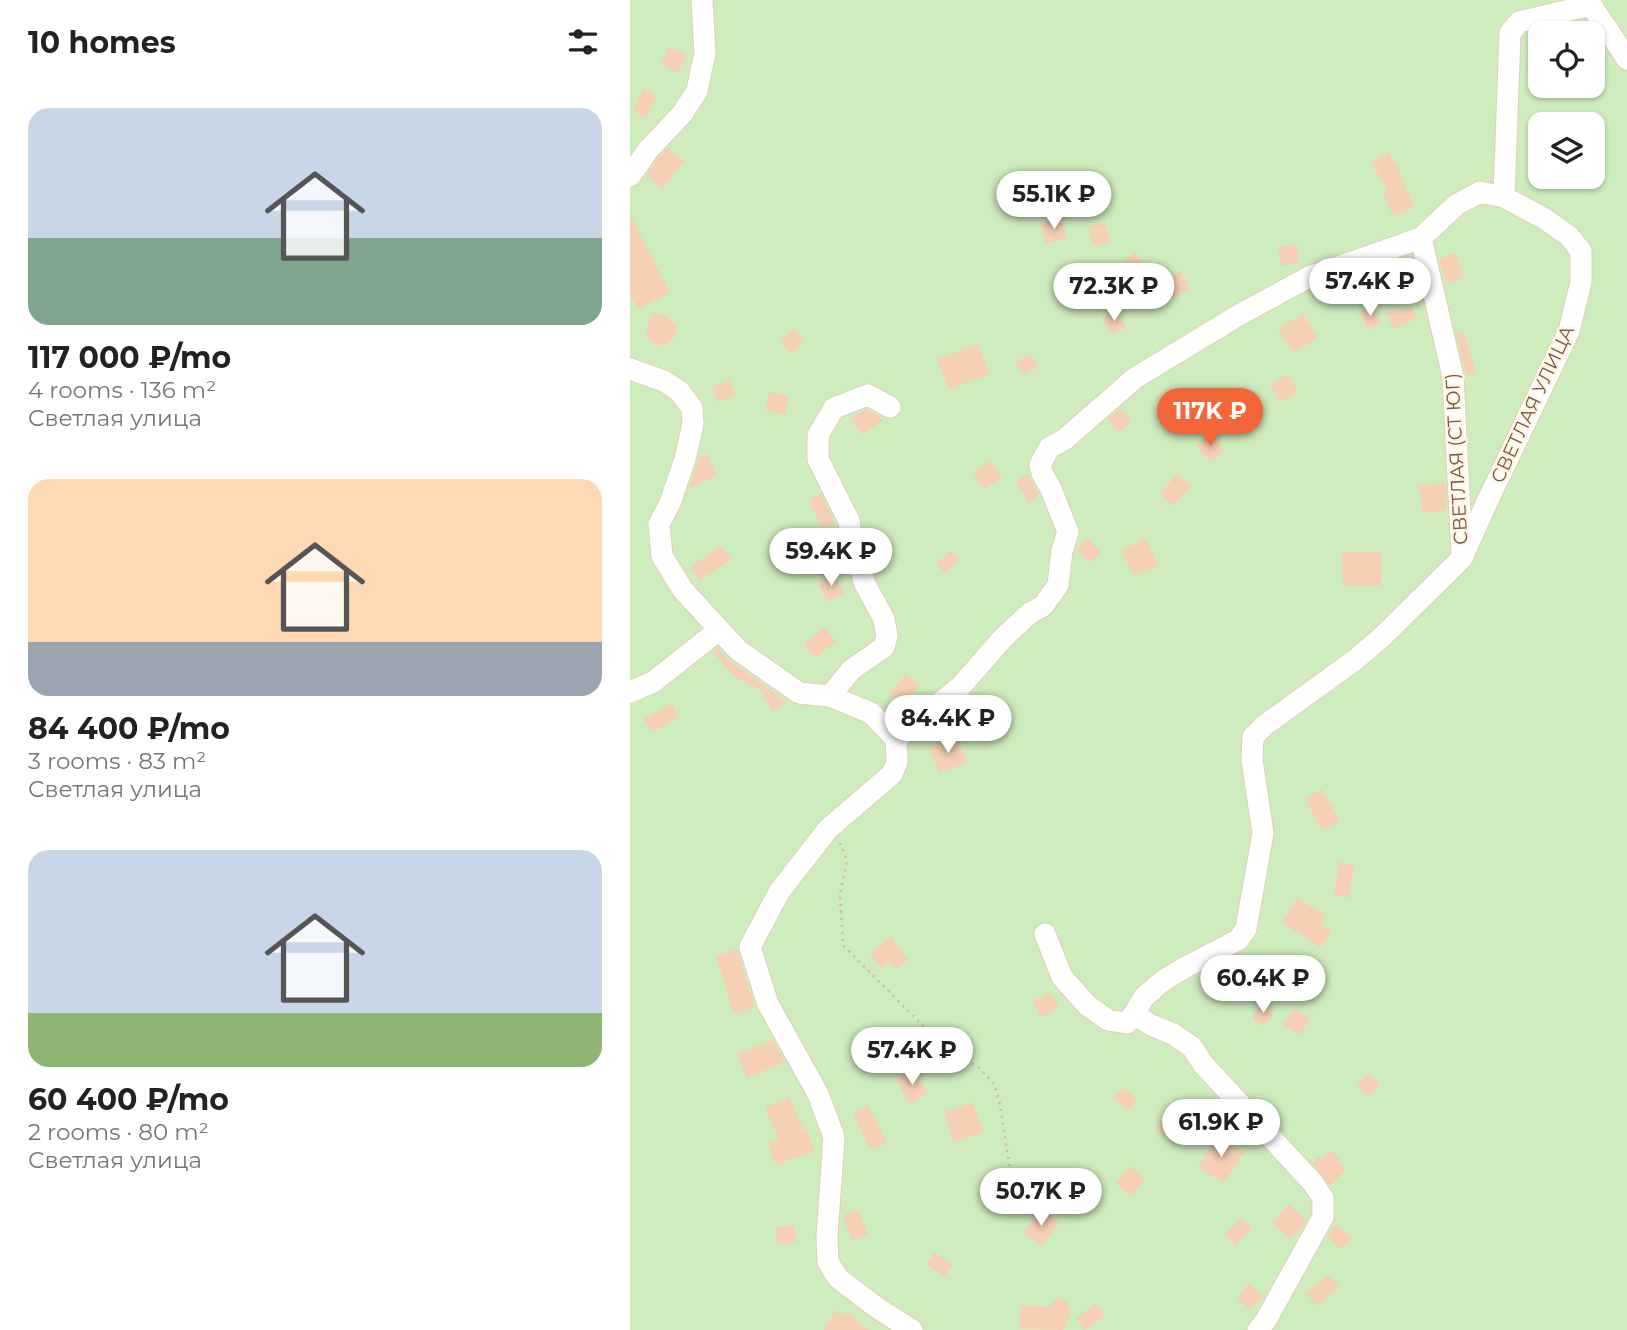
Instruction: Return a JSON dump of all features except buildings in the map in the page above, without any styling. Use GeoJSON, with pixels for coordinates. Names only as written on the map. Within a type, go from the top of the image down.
{"type":"FeatureCollection","features":[{"type":"Feature","properties":{"kind":"street"},"geometry":{"type":"LineString","coordinates":[[630,176],[648,150],[682,114],[697,91],[705,53],[702,0]]}},
{"type":"Feature","properties":{"kind":"street"},"geometry":{"type":"LineString","coordinates":[[1504,197],[1510,33],[1519,22],[1591,5],[1627,59]]}},
{"type":"Feature","properties":{"kind":"street","name":"СВЕТЛАЯ УЛИЦА"},"geometry":{"type":"LineString","coordinates":[[896,739],[961,686],[1003,638],[1030,613],[1043,606],[1058,585],[1062,551],[1068,532],[1051,489],[1041,473],[1040,465],[1049,447],[1065,439],[1135,378],[1239,315],[1309,277],[1421,238],[1456,205],[1480,192],[1504,197],[1545,219],[1569,236],[1581,251],[1581,282],[1569,331],[1462,558],[1382,638],[1356,660],[1265,724],[1253,737],[1252,760],[1263,833],[1245,929],[1238,940],[1164,980],[1144,997],[1135,1014]]}},
{"type":"Feature","properties":{"kind":"street","name":"СВЕТЛАЯ (СТ ЮГ)"},"geometry":{"type":"LineString","coordinates":[[1421,238],[1453,377],[1462,558]]}},
{"type":"Feature","properties":{"kind":"street"},"geometry":{"type":"LineString","coordinates":[[630,369],[664,381],[679,391],[692,408],[693,424],[685,459],[670,503],[659,524],[662,556],[683,590],[738,650],[799,693],[830,696],[871,713],[896,739],[897,762],[892,774],[828,829],[779,892],[750,947],[768,1004],[818,1094],[834,1136],[827,1235],[828,1262],[838,1278],[912,1330]]}},
{"type":"Feature","properties":{"kind":"street"},"geometry":{"type":"LineString","coordinates":[[830,696],[851,670],[884,647],[887,636],[884,619],[865,583],[852,544],[849,522],[818,459],[818,435],[834,408],[867,395],[890,407]]}},
{"type":"Feature","properties":{"kind":"street"},"geometry":{"type":"LineString","coordinates":[[630,692],[653,682],[719,630]]}},
{"type":"Feature","properties":{"kind":"street"},"geometry":{"type":"LineString","coordinates":[[1045,934],[1062,976],[1087,1005],[1108,1020],[1127,1023],[1135,1014],[1192,1047],[1203,1064],[1313,1183],[1323,1198],[1323,1217],[1258,1330]]}},
{"type":"Feature","properties":{"kind":"path"},"geometry":{"type":"LineString","coordinates":[[828,829],[836,833],[847,861],[840,894],[843,944],[933,1036],[951,1051],[981,1069],[995,1086],[1011,1176],[1035,1194]]}},
{"type":"Feature","properties":{"kind":"green space"},"geometry":{"type":"Polygon","coordinates":[[[630,0],[1627,0],[1627,1330],[630,1330],[630,0]]]}}]}
